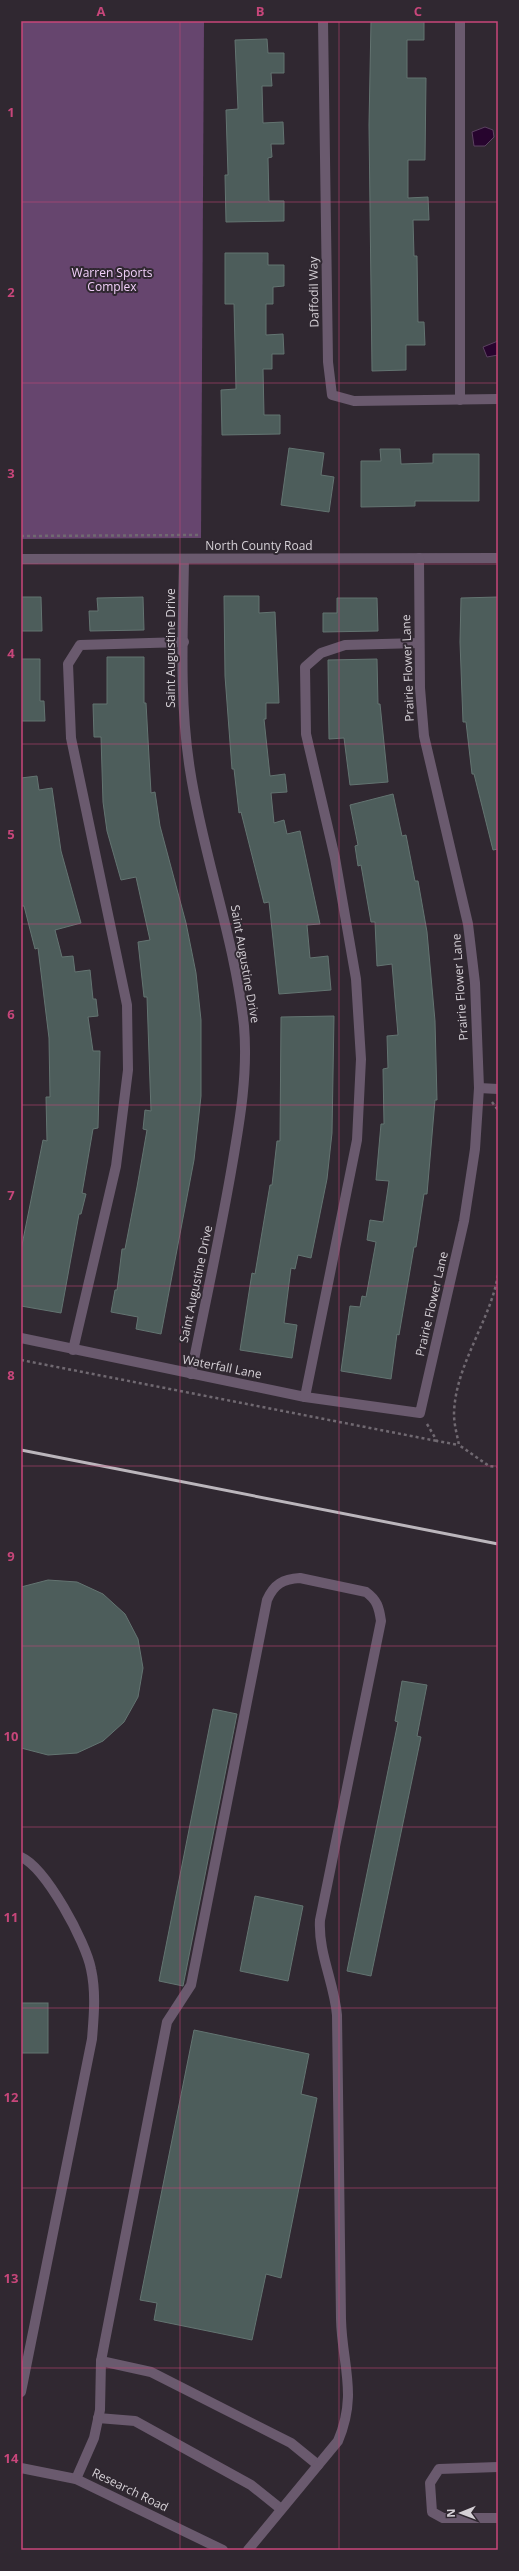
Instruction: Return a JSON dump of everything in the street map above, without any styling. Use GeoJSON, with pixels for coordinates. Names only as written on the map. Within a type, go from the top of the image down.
{"type":"FeatureCollection","features":[{"type":"Feature","properties":{"kind":"street","name":"Daffodil Way"},"geometry":{"type":"LineString","coordinates":[[323,21],[328,362],[332,395],[354,401],[498,399]]}},
{"type":"Feature","properties":{"kind":"street"},"geometry":{"type":"LineString","coordinates":[[460,21],[460,400]]}},
{"type":"Feature","properties":{"kind":"street","name":"Prairie Flower Lane"},"geometry":{"type":"LineString","coordinates":[[419,558],[420,688],[424,736],[468,924],[474,983],[479,1088],[475,1149],[464,1222],[420,1414]]}},
{"type":"Feature","properties":{"kind":"street","name":"North County Road"},"geometry":{"type":"LineString","coordinates":[[21,559],[498,558]]}},
{"type":"Feature","properties":{"kind":"street","name":"Saint Augustine Drive"},"geometry":{"type":"LineString","coordinates":[[184,559],[183,702],[190,769],[204,843],[226,922],[244,1027],[243,1099],[224,1216],[191,1374]]}},
{"type":"Feature","properties":{"kind":"street"},"geometry":{"type":"LineString","coordinates":[[73,1350],[116,1166],[128,1070],[127,1005],[71,738],[68,664],[80,645],[184,642]]}},
{"type":"Feature","properties":{"kind":"street"},"geometry":{"type":"LineString","coordinates":[[305,1396],[357,1140],[361,1060],[356,979],[338,873],[306,734],[305,667],[321,653],[344,645],[419,643]]}},
{"type":"Feature","properties":{"kind":"street"},"geometry":{"type":"LineString","coordinates":[[479,1088],[498,1089]]}},
{"type":"Feature","properties":{"kind":"street","name":"Waterfall Lane"},"geometry":{"type":"LineString","coordinates":[[21,1338],[73,1350],[305,1396],[420,1414]]}},
{"type":"Feature","properties":{"kind":"street"},"geometry":{"type":"LineString","coordinates":[[76,2479],[94,2438],[98,2418],[101,2361],[167,2022],[191,1985],[267,1600],[271,1589],[280,1582],[292,1578],[300,1578],[366,1592],[377,1602],[382,1621],[319,1928],[321,1950],[333,1984],[337,2015],[341,2321],[349,2372],[347,2420],[338,2441],[248,2550]]}},
{"type":"Feature","properties":{"kind":"street"},"geometry":{"type":"LineString","coordinates":[[21,1857],[51,1885],[71,1922],[91,1967],[96,1999],[92,2039],[24,2363],[21,2392]]}},
{"type":"Feature","properties":{"kind":"street"},"geometry":{"type":"LineString","coordinates":[[101,2361],[151,2372],[291,2443],[318,2465]]}},
{"type":"Feature","properties":{"kind":"street"},"geometry":{"type":"LineString","coordinates":[[98,2418],[135,2421],[251,2485],[282,2509]]}},
{"type":"Feature","properties":{"kind":"street"},"geometry":{"type":"LineString","coordinates":[[498,2467],[439,2469],[430,2483],[432,2512],[443,2518],[498,2518]]}},
{"type":"Feature","properties":{"kind":"street","name":"Research Road"},"geometry":{"type":"LineString","coordinates":[[21,2468],[76,2479],[223,2550]]}},
{"type":"Feature","properties":{"kind":"path"},"geometry":{"type":"LineString","coordinates":[[21,536],[199,536]]}},
{"type":"Feature","properties":{"kind":"path"},"geometry":{"type":"LineString","coordinates":[[459,1445],[454,1415],[458,1391],[472,1346],[494,1296],[498,1275]]}},
{"type":"Feature","properties":{"kind":"path"},"geometry":{"type":"LineString","coordinates":[[21,1360],[459,1445],[489,1466],[498,1468]]}},
{"type":"Feature","properties":{"kind":"path"},"geometry":{"type":"LineString","coordinates":[[420,1414],[437,1441]]}},
{"type":"Feature","properties":{"kind":"green space","name":"Warren Sports Complex"},"geometry":{"type":"Polygon","coordinates":[[[21,21],[204,21],[201,538],[21,539],[21,21]]]}},
{"type":"Feature","properties":{"kind":"shaded area"},"geometry":{"type":"Polygon","coordinates":[[[485,127],[493,130],[494,137],[485,146],[474,146],[472,132],[485,127]]]}},
{"type":"Feature","properties":{"kind":"shaded area"},"geometry":{"type":"Polygon","coordinates":[[[498,341],[498,355],[487,357],[483,347],[498,341]]]}},
{"type":"Feature","properties":{"kind":"building"},"geometry":{"type":"Polygon","coordinates":[[[371,21],[424,21],[424,40],[407,40],[407,78],[426,78],[425,160],[408,160],[408,198],[428,197],[429,220],[413,220],[414,256],[417,256],[418,322],[424,322],[425,345],[406,345],[406,370],[372,371],[369,125],[371,21]]]}},
{"type":"Feature","properties":{"kind":"building"},"geometry":{"type":"Polygon","coordinates":[[[267,39],[268,53],[284,53],[284,73],[271,73],[272,86],[262,86],[263,123],[283,122],[284,144],[271,144],[272,157],[268,158],[269,201],[284,201],[284,221],[226,222],[225,175],[228,175],[226,110],[238,109],[235,40],[267,39]]]}},
{"type":"Feature","properties":{"kind":"building"},"geometry":{"type":"Polygon","coordinates":[[[225,253],[268,253],[268,265],[284,265],[284,286],[273,287],[273,304],[266,304],[266,335],[283,334],[284,354],[272,354],[272,369],[263,369],[264,415],[280,415],[280,434],[222,435],[221,390],[236,389],[234,304],[225,304],[225,253]]]}},
{"type":"Feature","properties":{"kind":"building"},"geometry":{"type":"Polygon","coordinates":[[[289,448],[324,453],[321,475],[334,477],[329,512],[281,505],[289,448]]]}},
{"type":"Feature","properties":{"kind":"building"},"geometry":{"type":"Polygon","coordinates":[[[380,449],[400,449],[401,464],[433,463],[433,454],[479,454],[479,501],[415,501],[415,506],[361,507],[361,461],[381,461],[380,449]]]}},
{"type":"Feature","properties":{"kind":"building"},"geometry":{"type":"Polygon","coordinates":[[[224,596],[259,596],[259,613],[275,612],[279,703],[266,703],[266,719],[264,719],[270,776],[285,774],[287,792],[271,793],[274,823],[284,820],[287,834],[300,831],[320,924],[307,925],[310,958],[328,956],[331,990],[279,994],[269,902],[264,903],[241,812],[239,813],[234,769],[232,769],[225,676],[224,596]]]}},
{"type":"Feature","properties":{"kind":"building"},"geometry":{"type":"Polygon","coordinates":[[[21,597],[41,597],[42,631],[21,631],[21,597]]]}},
{"type":"Feature","properties":{"kind":"building"},"geometry":{"type":"Polygon","coordinates":[[[143,597],[144,630],[90,631],[89,611],[98,611],[97,598],[143,597]]]}},
{"type":"Feature","properties":{"kind":"building"},"geometry":{"type":"Polygon","coordinates":[[[498,597],[498,849],[493,850],[474,774],[472,774],[466,722],[463,722],[460,642],[461,598],[498,597]]]}},
{"type":"Feature","properties":{"kind":"building"},"geometry":{"type":"Polygon","coordinates":[[[337,598],[377,598],[378,631],[323,632],[323,613],[337,613],[337,598]]]}},
{"type":"Feature","properties":{"kind":"building"},"geometry":{"type":"Polygon","coordinates":[[[107,657],[144,657],[144,703],[146,703],[151,793],[155,792],[160,826],[186,923],[196,973],[201,1020],[201,1096],[194,1160],[161,1334],[136,1329],[138,1317],[111,1312],[115,1290],[117,1290],[122,1249],[125,1249],[147,1130],[143,1129],[145,1110],[151,1111],[147,997],[144,997],[138,942],[150,940],[136,877],[121,880],[107,831],[103,802],[101,737],[94,737],[93,704],[107,704],[107,657]]]}},
{"type":"Feature","properties":{"kind":"building"},"geometry":{"type":"Polygon","coordinates":[[[21,659],[40,659],[40,701],[44,701],[45,721],[21,721],[21,659]]]}},
{"type":"Feature","properties":{"kind":"building"},"geometry":{"type":"Polygon","coordinates":[[[377,659],[378,704],[380,704],[388,782],[350,785],[344,738],[329,739],[328,660],[377,659]]]}},
{"type":"Feature","properties":{"kind":"building"},"geometry":{"type":"Polygon","coordinates":[[[37,776],[39,790],[52,788],[61,851],[81,923],[55,930],[62,957],[73,956],[75,972],[90,970],[93,999],[96,999],[98,1016],[88,1017],[93,1051],[100,1051],[98,1128],[93,1129],[82,1193],[86,1194],[81,1214],[79,1214],[61,1313],[21,1306],[21,1250],[43,1140],[47,1141],[46,1097],[50,1097],[49,1038],[38,948],[35,949],[24,906],[21,906],[21,778],[37,776]]]}},
{"type":"Feature","properties":{"kind":"building"},"geometry":{"type":"Polygon","coordinates":[[[393,794],[402,836],[406,835],[415,881],[418,881],[427,932],[435,1021],[437,1100],[435,1100],[427,1194],[424,1194],[416,1247],[414,1247],[399,1335],[397,1334],[391,1379],[341,1371],[350,1306],[360,1307],[362,1296],[366,1297],[376,1242],[367,1240],[370,1220],[383,1222],[389,1181],[376,1180],[381,1124],[384,1124],[383,1069],[388,1068],[387,1036],[398,1035],[392,964],[377,966],[375,922],[371,922],[361,865],[358,866],[355,846],[358,845],[350,805],[393,794]]]}},
{"type":"Feature","properties":{"kind":"building"},"geometry":{"type":"Polygon","coordinates":[[[334,1016],[332,1133],[327,1179],[311,1258],[298,1255],[295,1269],[291,1268],[284,1323],[297,1325],[292,1358],[240,1350],[252,1273],[255,1274],[270,1185],[272,1185],[277,1141],[280,1141],[281,1017],[334,1016]]]}},
{"type":"Feature","properties":{"kind":"building"},"geometry":{"type":"Polygon","coordinates":[[[48,1580],[77,1582],[103,1594],[125,1614],[138,1639],[143,1668],[138,1697],[124,1722],[103,1741],[77,1753],[48,1755],[21,1748],[21,1587],[48,1580]]]}},
{"type":"Feature","properties":{"kind":"building"},"geometry":{"type":"Polygon","coordinates":[[[402,1681],[427,1685],[417,1736],[421,1737],[371,1976],[347,1971],[398,1722],[395,1721],[402,1681]]]}},
{"type":"Feature","properties":{"kind":"building"},"geometry":{"type":"Polygon","coordinates":[[[213,1709],[237,1714],[183,1986],[159,1981],[213,1709]]]}},
{"type":"Feature","properties":{"kind":"building"},"geometry":{"type":"Polygon","coordinates":[[[255,1896],[303,1906],[288,1981],[240,1971],[255,1896]]]}},
{"type":"Feature","properties":{"kind":"building"},"geometry":{"type":"Polygon","coordinates":[[[21,2003],[48,2003],[48,2053],[21,2053],[21,2003]]]}},
{"type":"Feature","properties":{"kind":"building"},"geometry":{"type":"Polygon","coordinates":[[[194,2030],[309,2054],[301,2094],[317,2098],[281,2278],[266,2274],[252,2340],[154,2320],[157,2303],[140,2300],[194,2030]]]}},
{"type":"Feature","properties":{"kind":"railway"},"geometry":{"type":"LineString","coordinates":[[21,1450],[498,1544]]}}]}
